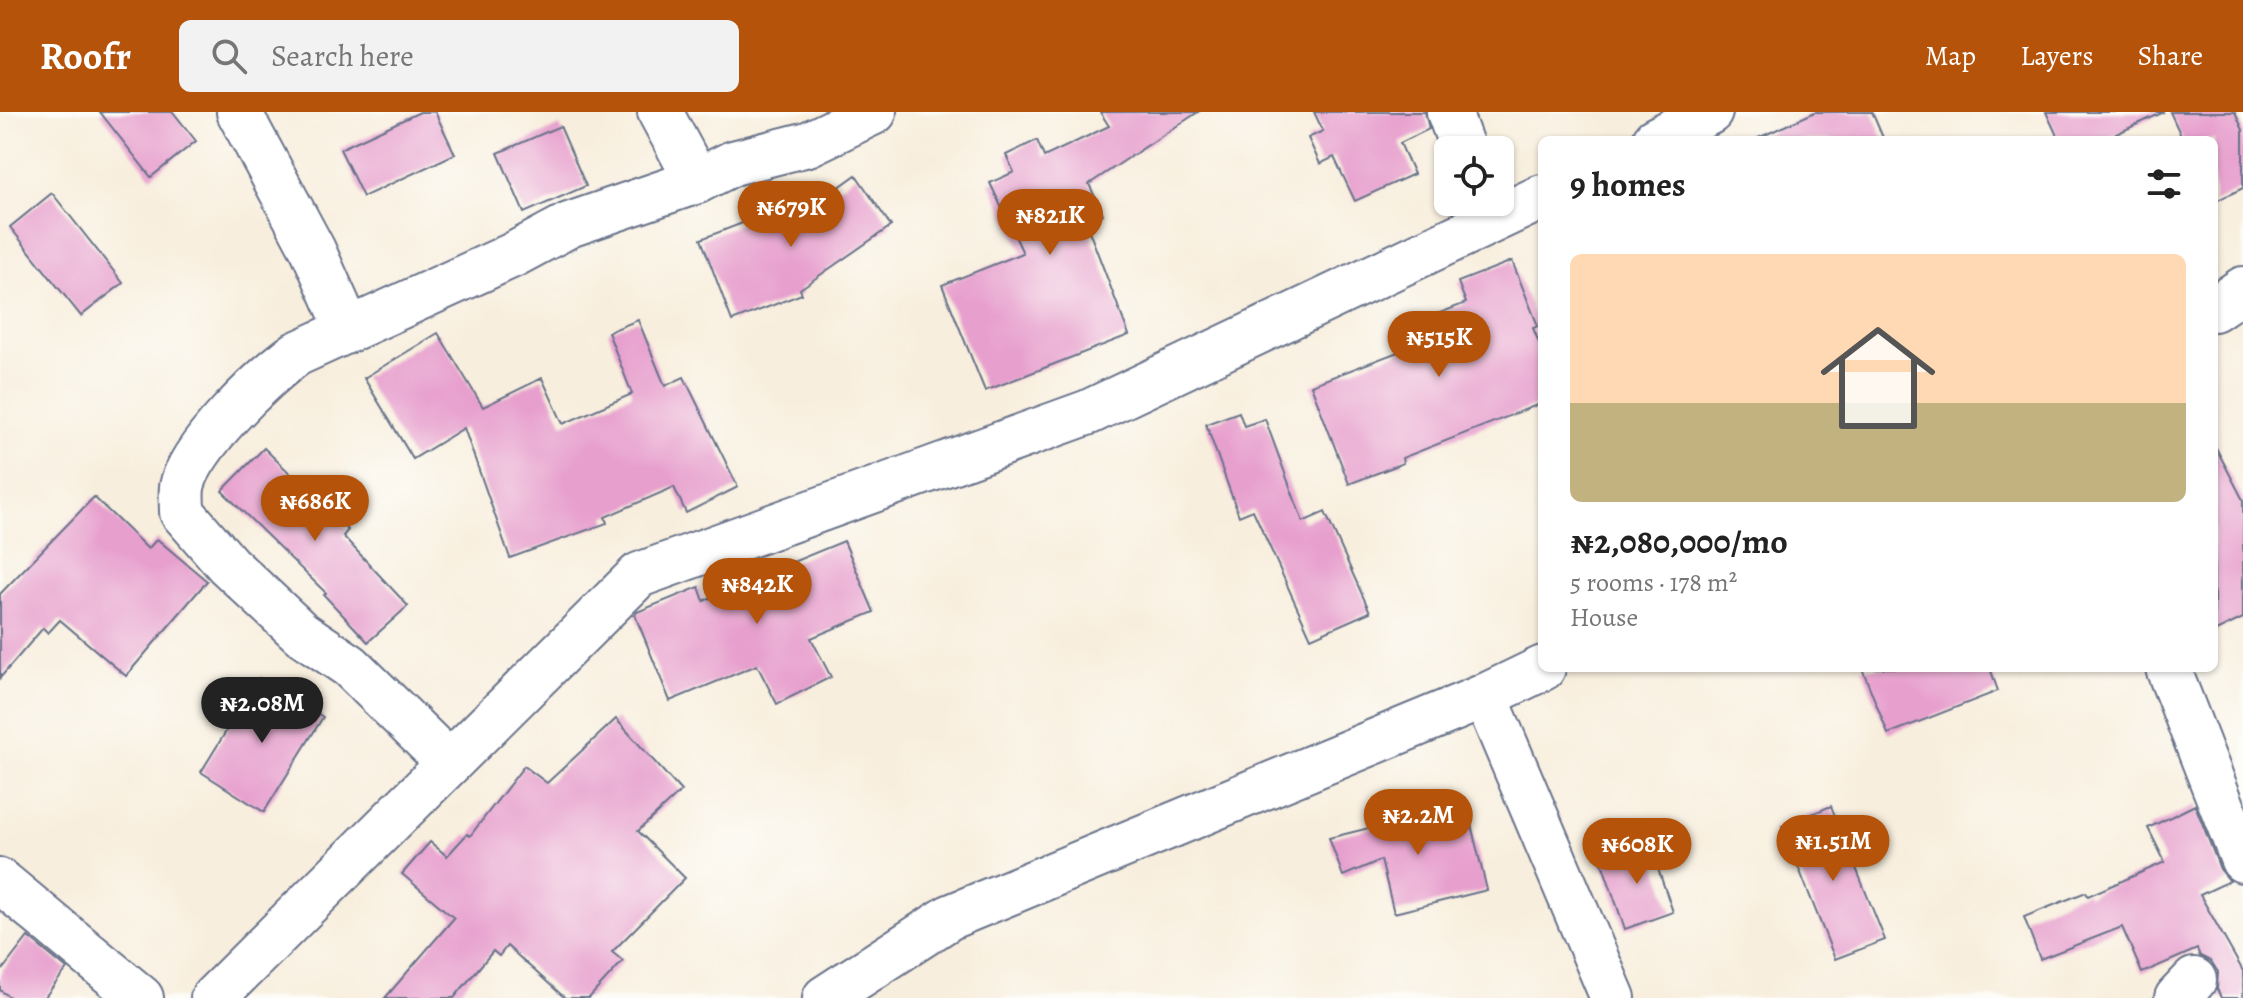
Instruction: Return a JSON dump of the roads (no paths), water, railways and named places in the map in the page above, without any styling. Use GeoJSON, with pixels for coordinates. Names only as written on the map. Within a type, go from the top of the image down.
{"type":"FeatureCollection","features":[{"type":"Feature","properties":{"kind":"street"},"geometry":{"type":"LineString","coordinates":[[239,112],[313,250],[348,329]]}},
{"type":"Feature","properties":{"kind":"street"},"geometry":{"type":"LineString","coordinates":[[660,112],[697,181]]}},
{"type":"Feature","properties":{"kind":"street"},"geometry":{"type":"LineString","coordinates":[[449,763],[350,666],[301,633],[228,565],[182,512],[182,488],[189,467],[239,403],[273,370],[296,354],[513,255],[569,225],[697,181],[733,163],[808,144],[874,112]]}},
{"type":"Feature","properties":{"kind":"street"},"geometry":{"type":"LineString","coordinates":[[1449,112],[1458,136]]}},
{"type":"Feature","properties":{"kind":"street"},"geometry":{"type":"LineString","coordinates":[[1663,136],[1710,112]]}},
{"type":"Feature","properties":{"kind":"street"},"geometry":{"type":"LineString","coordinates":[[1514,205],[1538,198]]}},
{"type":"Feature","properties":{"kind":"street"},"geometry":{"type":"LineString","coordinates":[[213,998],[639,575],[1089,412],[1480,216]]}},
{"type":"Feature","properties":{"kind":"street"},"geometry":{"type":"LineString","coordinates":[[2218,306],[2243,289]]}},
{"type":"Feature","properties":{"kind":"street"},"geometry":{"type":"LineString","coordinates":[[834,995],[950,917],[1485,696],[1538,670]]}},
{"type":"Feature","properties":{"kind":"street"},"geometry":{"type":"LineString","coordinates":[[2170,672],[2243,860]]}},
{"type":"Feature","properties":{"kind":"street"},"geometry":{"type":"LineString","coordinates":[[1485,696],[1613,998]]}},
{"type":"Feature","properties":{"kind":"street"},"geometry":{"type":"LineString","coordinates":[[0,881],[141,998]]}}]}
